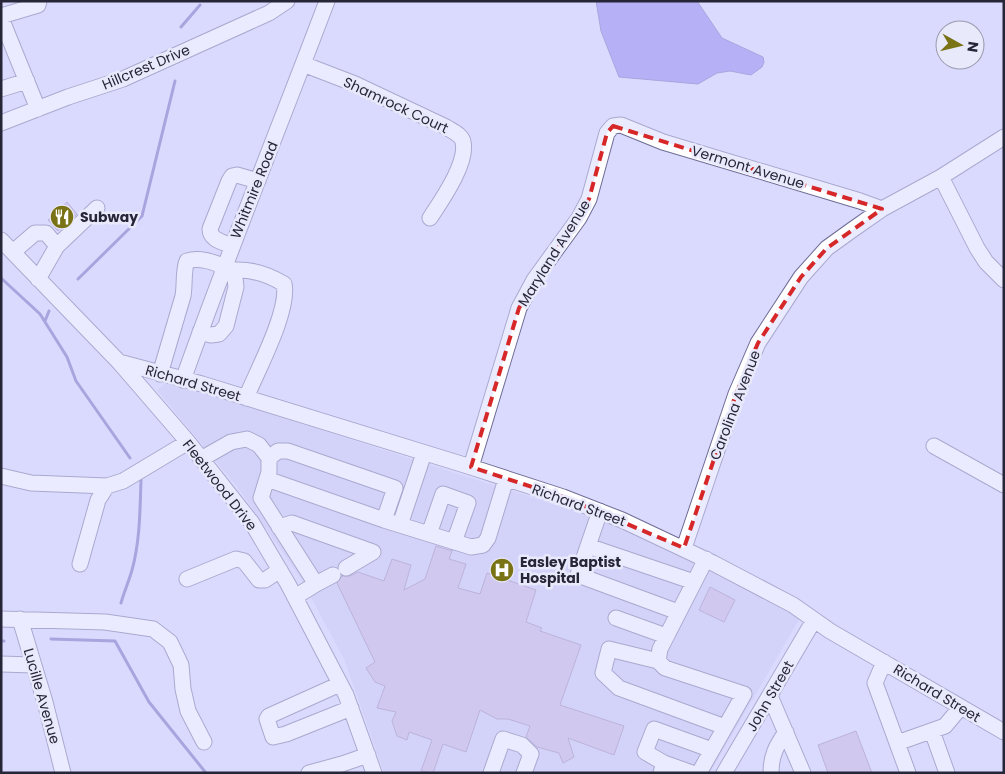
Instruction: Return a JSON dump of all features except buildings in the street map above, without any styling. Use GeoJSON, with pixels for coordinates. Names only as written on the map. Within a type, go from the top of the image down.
{"type":"FeatureCollection","features":[{"type":"Feature","properties":{"kind":"street"},"geometry":{"type":"LineString","coordinates":[[38,109],[1,17],[38,5],[39,1]]}},
{"type":"Feature","properties":{"kind":"street","name":"Hillcrest Drive"},"geometry":{"type":"LineString","coordinates":[[1,123],[123,78],[262,17],[287,1]]}},
{"type":"Feature","properties":{"kind":"street","name":"Whitmire Road"},"geometry":{"type":"LineString","coordinates":[[183,380],[200,332],[229,268],[232,246],[326,1]]}},
{"type":"Feature","properties":{"kind":"street","name":"Shamrock Court"},"geometry":{"type":"LineString","coordinates":[[303,64],[355,84],[410,112],[446,127],[460,136],[463,142],[462,157],[450,188],[430,218]]}},
{"type":"Feature","properties":{"kind":"street"},"geometry":{"type":"LineString","coordinates":[[1,89],[27,81]]}},
{"type":"Feature","properties":{"kind":"street","name":"Vermont Avenue"},"geometry":{"type":"LineString","coordinates":[[613,126],[621,125],[663,142],[882,209]]}},
{"type":"Feature","properties":{"kind":"street","name":"Maryland Avenue"},"geometry":{"type":"LineString","coordinates":[[471,468],[519,308],[534,280],[579,218],[589,199],[607,133],[613,126]]}},
{"type":"Feature","properties":{"kind":"street","name":"Carolina Avenue"},"geometry":{"type":"LineString","coordinates":[[684,548],[736,394],[758,344],[801,277],[827,248],[882,209],[941,177],[1004,138]]}},
{"type":"Feature","properties":{"kind":"street"},"geometry":{"type":"LineString","coordinates":[[232,246],[213,238],[210,234],[210,229],[229,181],[232,176],[237,175],[258,181]]}},
{"type":"Feature","properties":{"kind":"street"},"geometry":{"type":"LineString","coordinates":[[941,177],[977,248],[986,262],[1004,280]]}},
{"type":"Feature","properties":{"kind":"street"},"geometry":{"type":"LineString","coordinates":[[38,278],[57,246],[97,208]]}},
{"type":"Feature","properties":{"kind":"street"},"geometry":{"type":"LineString","coordinates":[[13,252],[35,234],[46,233],[57,246]]}},
{"type":"Feature","properties":{"kind":"street","name":"Fleetwood Drive"},"geometry":{"type":"LineString","coordinates":[[1,240],[119,362],[188,442],[252,523],[295,596],[340,684],[351,708],[374,773]]}},
{"type":"Feature","properties":{"kind":"street"},"geometry":{"type":"LineString","coordinates":[[160,374],[186,284],[185,266],[187,261],[199,259],[229,268],[245,269],[274,278],[284,284],[286,293],[276,327],[246,398]]}},
{"type":"Feature","properties":{"kind":"street"},"geometry":{"type":"LineString","coordinates":[[200,332],[211,335],[219,334],[226,326],[236,287],[229,268]]}},
{"type":"Feature","properties":{"kind":"street","name":"Richard Street"},"geometry":{"type":"LineString","coordinates":[[119,362],[202,384],[563,497],[600,511],[684,548],[794,605],[830,631],[1004,732]]}},
{"type":"Feature","properties":{"kind":"street"},"geometry":{"type":"LineString","coordinates":[[200,459],[231,442],[247,439],[260,445],[269,458],[269,472],[261,498],[316,584]]}},
{"type":"Feature","properties":{"kind":"street"},"geometry":{"type":"LineString","coordinates":[[1,476],[31,483],[107,486],[124,481],[188,442]]}},
{"type":"Feature","properties":{"kind":"street"},"geometry":{"type":"LineString","coordinates":[[934,446],[1004,486]]}},
{"type":"Feature","properties":{"kind":"street"},"geometry":{"type":"LineString","coordinates":[[269,458],[278,451],[288,451],[395,488],[384,520]]}},
{"type":"Feature","properties":{"kind":"street"},"geometry":{"type":"LineString","coordinates":[[400,524],[424,453]]}},
{"type":"Feature","properties":{"kind":"street"},"geometry":{"type":"LineString","coordinates":[[267,479],[384,520],[472,547],[483,545],[488,538],[506,479]]}},
{"type":"Feature","properties":{"kind":"street"},"geometry":{"type":"LineString","coordinates":[[80,564],[98,500],[107,486]]}},
{"type":"Feature","properties":{"kind":"street"},"geometry":{"type":"LineString","coordinates":[[429,534],[443,494],[468,503],[454,542]]}},
{"type":"Feature","properties":{"kind":"street"},"geometry":{"type":"LineString","coordinates":[[600,511],[578,575],[678,612]]}},
{"type":"Feature","properties":{"kind":"street"},"geometry":{"type":"LineString","coordinates":[[280,527],[292,523],[373,552],[295,596]]}},
{"type":"Feature","properties":{"kind":"street"},"geometry":{"type":"LineString","coordinates":[[588,546],[694,582]]}},
{"type":"Feature","properties":{"kind":"street"},"geometry":{"type":"LineString","coordinates":[[187,579],[236,558],[244,561],[259,580],[265,580],[280,570]]}},
{"type":"Feature","properties":{"kind":"street"},"geometry":{"type":"LineString","coordinates":[[658,661],[660,649],[666,636],[706,559]]}},
{"type":"Feature","properties":{"kind":"street"},"geometry":{"type":"LineString","coordinates":[[616,618],[666,636]]}},
{"type":"Feature","properties":{"kind":"street"},"geometry":{"type":"LineString","coordinates":[[1,619],[105,622],[153,629],[170,642],[181,665],[183,689],[188,711],[204,742]]}},
{"type":"Feature","properties":{"kind":"street","name":"Lucille Avenue"},"geometry":{"type":"LineString","coordinates":[[20,619],[45,702],[63,773]]}},
{"type":"Feature","properties":{"kind":"street","name":"John Street"},"geometry":{"type":"LineString","coordinates":[[724,773],[814,620]]}},
{"type":"Feature","properties":{"kind":"street"},"geometry":{"type":"LineString","coordinates":[[699,773],[744,694],[665,668],[658,661],[609,649],[603,673],[619,688],[725,727]]}},
{"type":"Feature","properties":{"kind":"street"},"geometry":{"type":"LineString","coordinates":[[884,662],[875,683],[908,773]]}},
{"type":"Feature","properties":{"kind":"street"},"geometry":{"type":"LineString","coordinates":[[1,664],[33,665]]}},
{"type":"Feature","properties":{"kind":"street"},"geometry":{"type":"LineString","coordinates":[[340,684],[268,716],[267,719],[273,737],[286,734],[351,708]]}},
{"type":"Feature","properties":{"kind":"street"},"geometry":{"type":"LineString","coordinates":[[770,696],[803,773]]}},
{"type":"Feature","properties":{"kind":"street"},"geometry":{"type":"LineString","coordinates":[[898,743],[946,726],[960,708]]}},
{"type":"Feature","properties":{"kind":"street"},"geometry":{"type":"LineString","coordinates":[[692,773],[663,768],[645,752],[654,729],[712,750]]}},
{"type":"Feature","properties":{"kind":"street"},"geometry":{"type":"LineString","coordinates":[[932,731],[947,773]]}},
{"type":"Feature","properties":{"kind":"street"},"geometry":{"type":"LineString","coordinates":[[771,773],[771,758],[776,746],[786,732]]}},
{"type":"Feature","properties":{"kind":"street"},"geometry":{"type":"LineString","coordinates":[[491,773],[503,739],[522,745],[531,754],[524,773]]}},
{"type":"Feature","properties":{"kind":"street"},"geometry":{"type":"LineString","coordinates":[[309,773],[368,755]]}},
{"type":"Feature","properties":{"kind":"highlighted area"},"geometry":{"type":"Polygon","coordinates":[[[613,126],[882,209],[827,248],[801,277],[758,343],[736,394],[684,548],[563,497],[471,467],[519,308],[589,199],[607,133],[613,126]]]}},
{"type":"Feature","properties":{"kind":"shaded area"},"geometry":{"type":"Polygon","coordinates":[[[596,1],[697,1],[722,38],[763,57],[764,62],[762,67],[751,75],[730,71],[717,73],[698,84],[619,77],[601,31],[596,1]]]}},
{"type":"Feature","properties":{"kind":"shaded area","name":"Easley Baptist Hospital"},"geometry":{"type":"Polygon","coordinates":[[[166,383],[243,405],[612,523],[691,560],[800,618],[710,773],[384,773],[344,659],[301,579],[238,488],[157,390],[166,383]]]}},
{"type":"Feature","properties":{"kind":"waterway"},"geometry":{"type":"LineString","coordinates":[[181,27],[200,5]]}},
{"type":"Feature","properties":{"kind":"waterway"},"geometry":{"type":"LineString","coordinates":[[78,279],[142,216],[175,81]]}},
{"type":"Feature","properties":{"kind":"waterway"},"geometry":{"type":"LineString","coordinates":[[1,278],[40,314],[67,357],[76,381],[130,458]]}},
{"type":"Feature","properties":{"kind":"waterway"},"geometry":{"type":"LineString","coordinates":[[45,321],[49,311]]}},
{"type":"Feature","properties":{"kind":"waterway"},"geometry":{"type":"LineString","coordinates":[[121,603],[137,548],[141,480]]}},
{"type":"Feature","properties":{"kind":"waterway"},"geometry":{"type":"LineString","coordinates":[[51,639],[115,641],[149,702],[206,773]]}},
{"type":"Feature","properties":{"kind":"place","name":"Subway"},"geometry":{"type":"Point","coordinates":[62,217]}},
{"type":"Feature","properties":{"kind":"place","name":"Easley Baptist Hospital"},"geometry":{"type":"Point","coordinates":[502,570]}}]}
